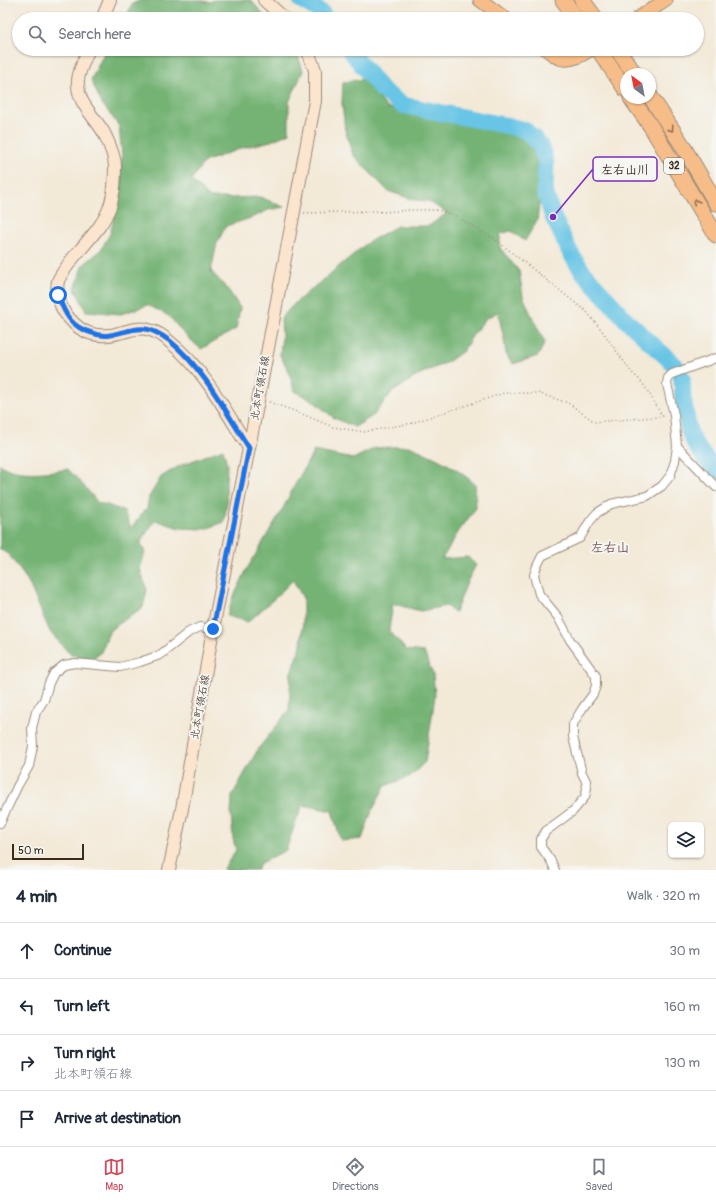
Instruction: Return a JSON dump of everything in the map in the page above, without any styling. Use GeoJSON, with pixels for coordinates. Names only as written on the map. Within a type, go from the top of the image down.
{"type":"FeatureCollection","features":[{"type":"Feature","properties":{"kind":"highway"},"geometry":{"type":"LineString","coordinates":[[563,0],[572,12]]}},
{"type":"Feature","properties":{"kind":"highway"},"geometry":{"type":"LineString","coordinates":[[582,0],[591,12]]}},
{"type":"Feature","properties":{"kind":"highway"},"geometry":{"type":"LineString","coordinates":[[603,56],[620,81]]}},
{"type":"Feature","properties":{"kind":"highway"},"geometry":{"type":"LineString","coordinates":[[622,56],[631,68]]}},
{"type":"Feature","properties":{"kind":"highway","name":"32"},"geometry":{"type":"LineString","coordinates":[[635,104],[650,125],[716,235]]}},
{"type":"Feature","properties":{"kind":"highway","name":"32"},"geometry":{"type":"LineString","coordinates":[[655,104],[716,203]]}},
{"type":"Feature","properties":{"kind":"main road"},"geometry":{"type":"LineString","coordinates":[[105,12],[110,0]]}},
{"type":"Feature","properties":{"kind":"main road"},"geometry":{"type":"LineString","coordinates":[[264,0],[277,12]]}},
{"type":"Feature","properties":{"kind":"main road"},"geometry":{"type":"LineString","coordinates":[[480,0],[496,12]]}},
{"type":"Feature","properties":{"kind":"main road"},"geometry":{"type":"LineString","coordinates":[[648,12],[666,0]]}},
{"type":"Feature","properties":{"kind":"main road"},"geometry":{"type":"LineString","coordinates":[[86,56],[78,79],[79,94],[84,106],[104,133],[110,147],[115,165],[114,185],[110,207],[101,223],[73,258],[58,280],[58,295],[63,310],[73,323],[82,330],[95,334],[108,335],[133,329],[146,329],[158,333],[170,341],[201,374],[249,448]]}},
{"type":"Feature","properties":{"kind":"main road","name":"北本町領石線"},"geometry":{"type":"LineString","coordinates":[[169,870],[182,809],[213,629],[315,101],[315,70],[310,56]]}},
{"type":"Feature","properties":{"kind":"main road"},"geometry":{"type":"LineString","coordinates":[[557,56],[560,58],[570,59],[580,56]]}},
{"type":"Feature","properties":{"kind":"street"},"geometry":{"type":"LineString","coordinates":[[555,870],[551,861],[541,847],[541,839],[546,831],[573,811],[585,797],[587,788],[586,780],[582,773],[573,738],[573,724],[593,694],[596,686],[596,676],[570,640],[558,617],[539,594],[534,575],[542,556],[580,538],[590,521],[597,513],[612,504],[647,496],[662,486],[670,476],[675,461],[677,446],[674,415],[667,384],[668,378],[672,374],[716,358]]}},
{"type":"Feature","properties":{"kind":"street"},"geometry":{"type":"LineString","coordinates":[[677,446],[716,487]]}},
{"type":"Feature","properties":{"kind":"street"},"geometry":{"type":"LineString","coordinates":[[0,823],[28,766],[33,746],[32,728],[36,712],[44,700],[48,683],[54,674],[64,665],[75,663],[120,666],[140,662],[160,656],[189,632],[200,627],[213,629]]}},
{"type":"Feature","properties":{"kind":"path"},"geometry":{"type":"LineString","coordinates":[[258,399],[297,412],[333,427],[364,432],[412,424],[504,393],[538,393],[568,403],[595,422],[662,416],[640,381],[632,373],[587,312],[496,240],[455,216],[438,210],[293,214]]}},
{"type":"Feature","properties":{"kind":"green space"},"geometry":{"type":"Polygon","coordinates":[[[141,0],[200,0],[208,2],[216,0],[251,0],[261,12],[128,12],[132,4],[141,0]]]}},
{"type":"Feature","properties":{"kind":"green space"},"geometry":{"type":"Polygon","coordinates":[[[103,56],[298,56],[303,71],[289,102],[289,133],[271,141],[242,148],[204,162],[191,180],[210,198],[260,197],[284,207],[268,210],[254,217],[226,226],[217,243],[211,271],[229,291],[240,308],[236,329],[201,349],[184,334],[169,316],[148,305],[121,314],[86,311],[75,289],[82,266],[100,251],[110,234],[115,212],[122,156],[119,126],[101,102],[91,80],[103,56]]]}},
{"type":"Feature","properties":{"kind":"green space"},"geometry":{"type":"Polygon","coordinates":[[[364,79],[387,108],[508,131],[521,136],[536,150],[540,198],[537,220],[525,241],[511,231],[500,234],[500,248],[519,271],[523,296],[545,342],[538,356],[513,364],[506,354],[498,312],[486,318],[474,333],[463,351],[448,362],[420,374],[391,393],[374,415],[355,427],[334,418],[312,400],[294,391],[289,372],[280,355],[282,335],[281,318],[295,303],[367,243],[397,226],[429,226],[447,213],[428,201],[414,200],[388,191],[353,155],[345,130],[342,103],[343,82],[364,79]]]}},
{"type":"Feature","properties":{"kind":"green space"},"geometry":{"type":"Polygon","coordinates":[[[409,446],[444,462],[475,484],[476,508],[459,531],[442,559],[468,557],[476,565],[468,580],[455,613],[446,606],[421,611],[393,604],[389,630],[406,650],[424,652],[433,674],[435,696],[425,762],[411,776],[385,786],[372,811],[362,839],[341,841],[332,811],[303,805],[286,850],[259,864],[258,870],[223,870],[236,850],[233,839],[231,814],[232,796],[258,749],[289,710],[291,672],[301,645],[303,621],[303,598],[293,580],[248,622],[227,616],[233,598],[247,569],[282,510],[314,451],[353,459],[375,448],[409,446]]]}},
{"type":"Feature","properties":{"kind":"green space"},"geometry":{"type":"Polygon","coordinates":[[[223,449],[227,464],[227,504],[224,522],[206,529],[179,528],[155,520],[140,543],[145,552],[140,569],[147,590],[143,607],[110,630],[101,652],[91,659],[71,655],[50,632],[28,581],[9,555],[0,549],[0,464],[14,471],[23,472],[42,472],[68,469],[98,503],[124,511],[131,528],[147,508],[149,497],[161,477],[179,466],[223,449]]]}},
{"type":"Feature","properties":{"kind":"waterway"},"geometry":{"type":"LineString","coordinates":[[301,0],[321,12]]}},
{"type":"Feature","properties":{"kind":"waterway"},"geometry":{"type":"LineString","coordinates":[[355,56],[381,89],[402,105],[509,126],[525,130],[534,138],[541,147],[546,162],[545,192],[553,217],[571,254],[583,272],[628,322],[676,366],[682,378],[683,398],[689,431],[696,446],[716,472]]}},
{"type":"Feature","properties":{"kind":"place","name":"左右山川"},"geometry":{"type":"Point","coordinates":[553,217]}},
{"type":"Feature","properties":{"kind":"district","name":"左右山"},"geometry":{"type":"Point","coordinates":[610,548]}},
{"type":"Feature","properties":{"kind":"route"},"geometry":{"type":"LineString","coordinates":[[58,295],[63,310],[73,323],[82,330],[95,334],[108,335],[133,329],[146,329],[158,333],[170,341],[201,374],[249,448],[213,629]]}}]}
